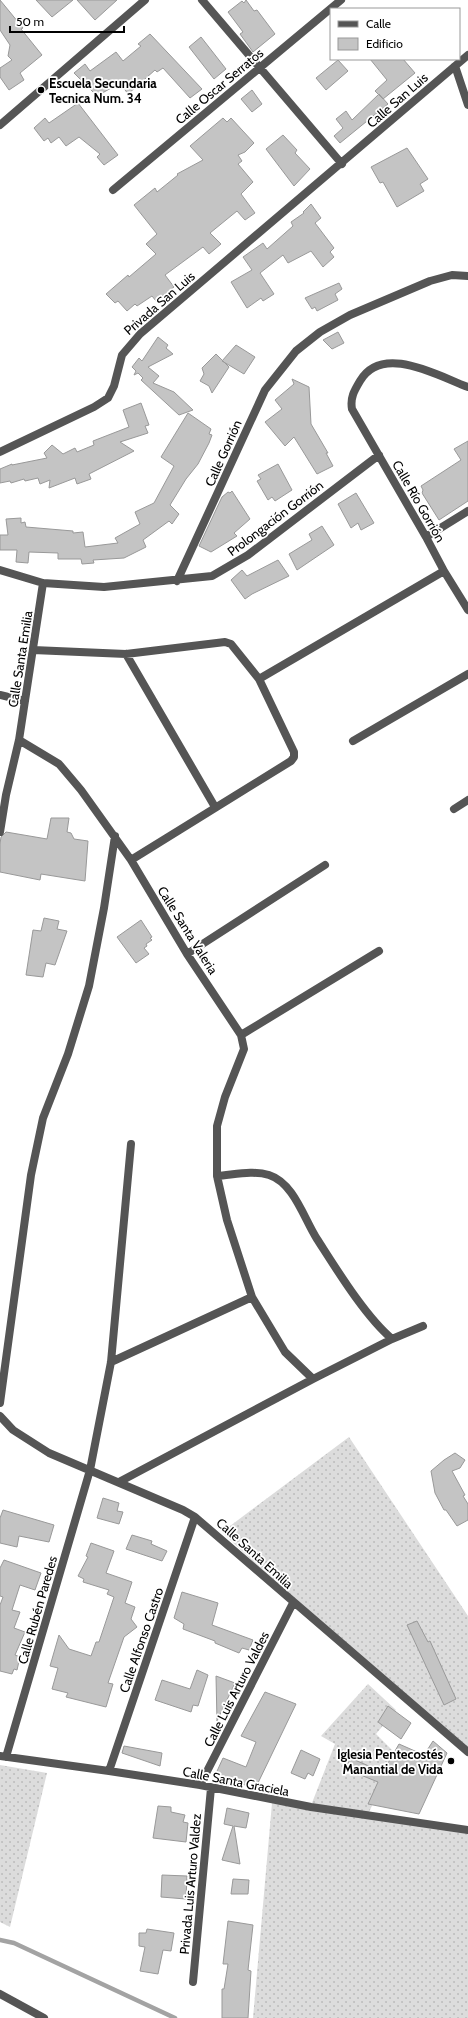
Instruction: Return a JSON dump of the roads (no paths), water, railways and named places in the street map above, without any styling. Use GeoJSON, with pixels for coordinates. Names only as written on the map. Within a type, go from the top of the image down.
{"type":"FeatureCollection","features":[{"type":"Feature","properties":{"kind":"street"},"geometry":{"type":"LineString","coordinates":[[0,125],[145,0]]}},
{"type":"Feature","properties":{"kind":"street"},"geometry":{"type":"LineString","coordinates":[[202,0],[342,164]]}},
{"type":"Feature","properties":{"kind":"street","name":"Calle Oscar Serratos"},"geometry":{"type":"LineString","coordinates":[[331,8],[341,0]]}},
{"type":"Feature","properties":{"kind":"street","name":"Calle Oscar Serratos"},"geometry":{"type":"LineString","coordinates":[[113,190],[330,9]]}},
{"type":"Feature","properties":{"kind":"street","name":"Calle San Luis"},"geometry":{"type":"LineString","coordinates":[[342,164],[468,55]]}},
{"type":"Feature","properties":{"kind":"street"},"geometry":{"type":"LineString","coordinates":[[455,66],[468,105]]}},
{"type":"Feature","properties":{"kind":"street","name":"Privada San Luis"},"geometry":{"type":"LineString","coordinates":[[0,452],[94,407],[108,398],[114,386],[122,355],[129,345],[342,164]]}},
{"type":"Feature","properties":{"kind":"street","name":"Calle Gorrión"},"geometry":{"type":"LineString","coordinates":[[178,581],[265,390],[296,351],[320,332],[350,315],[430,281],[452,275],[468,276]]}},
{"type":"Feature","properties":{"kind":"street","name":"Calle Río Gorrión"},"geometry":{"type":"LineString","coordinates":[[468,387],[413,366],[385,362],[374,366],[364,374],[353,393],[351,403],[352,409],[426,537],[444,572],[468,610]]}},
{"type":"Feature","properties":{"kind":"street","name":"Prolongación Gorrión"},"geometry":{"type":"LineString","coordinates":[[178,581],[212,576],[232,566],[378,455]]}},
{"type":"Feature","properties":{"kind":"street"},"geometry":{"type":"LineString","coordinates":[[426,537],[468,511]]}},
{"type":"Feature","properties":{"kind":"street"},"geometry":{"type":"LineString","coordinates":[[0,570],[43,583],[104,587],[178,581]]}},
{"type":"Feature","properties":{"kind":"street"},"geometry":{"type":"LineString","coordinates":[[259,679],[444,572]]}},
{"type":"Feature","properties":{"kind":"street","name":"Calle Santa Emilia"},"geometry":{"type":"LineString","coordinates":[[0,832],[3,795],[20,740],[43,583]]}},
{"type":"Feature","properties":{"kind":"street"},"geometry":{"type":"LineString","coordinates":[[33,650],[126,654],[225,642],[231,644],[259,679],[294,752],[294,757],[291,761],[131,860]]}},
{"type":"Feature","properties":{"kind":"street"},"geometry":{"type":"LineString","coordinates":[[126,654],[215,807]]}},
{"type":"Feature","properties":{"kind":"street"},"geometry":{"type":"LineString","coordinates":[[353,741],[468,674]]}},
{"type":"Feature","properties":{"kind":"street"},"geometry":{"type":"LineString","coordinates":[[0,695],[25,701]]}},
{"type":"Feature","properties":{"kind":"street","name":"Calle Santa Valeria"},"geometry":{"type":"LineString","coordinates":[[20,740],[59,764],[81,790],[131,860],[187,954],[241,1035]]}},
{"type":"Feature","properties":{"kind":"street"},"geometry":{"type":"LineString","coordinates":[[454,809],[468,800]]}},
{"type":"Feature","properties":{"kind":"street"},"geometry":{"type":"LineString","coordinates":[[0,1403],[31,1175],[43,1118],[68,1054],[89,986],[104,908],[115,836]]}},
{"type":"Feature","properties":{"kind":"street"},"geometry":{"type":"LineString","coordinates":[[187,954],[325,865]]}},
{"type":"Feature","properties":{"kind":"street"},"geometry":{"type":"LineString","coordinates":[[313,1379],[285,1352],[252,1297],[228,1227],[217,1176],[217,1126],[225,1097],[244,1048],[241,1035],[379,951]]}},
{"type":"Feature","properties":{"kind":"street","name":"Calle Rubén Paredes"},"geometry":{"type":"LineString","coordinates":[[3,1757],[90,1470],[111,1362],[131,1144]]}},
{"type":"Feature","properties":{"kind":"street"},"geometry":{"type":"LineString","coordinates":[[217,1176],[259,1173],[269,1175],[279,1181],[290,1192],[316,1238],[374,1321],[392,1339]]}},
{"type":"Feature","properties":{"kind":"street"},"geometry":{"type":"LineString","coordinates":[[111,1362],[252,1297]]}},
{"type":"Feature","properties":{"kind":"street"},"geometry":{"type":"LineString","coordinates":[[119,1482],[313,1379],[392,1339],[423,1326]]}},
{"type":"Feature","properties":{"kind":"street","name":"Calle Santa Emilia"},"geometry":{"type":"LineString","coordinates":[[0,1416],[13,1430],[49,1453],[119,1482],[195,1517],[468,1752]]}},
{"type":"Feature","properties":{"kind":"street","name":"Calle Alfonso Castro"},"geometry":{"type":"LineString","coordinates":[[109,1771],[195,1517]]}},
{"type":"Feature","properties":{"kind":"street","name":"Calle Luis Arturo Valdes"},"geometry":{"type":"LineString","coordinates":[[200,1786],[294,1603]]}},
{"type":"Feature","properties":{"kind":"street","name":"Calle Santa Graciela"},"geometry":{"type":"LineString","coordinates":[[3,1757],[109,1771],[312,1807],[468,1830]]}},
{"type":"Feature","properties":{"kind":"street","name":"Privada Luis Arturo Valdez"},"geometry":{"type":"LineString","coordinates":[[193,1982],[211,1788]]}},
{"type":"Feature","properties":{"kind":"street"},"geometry":{"type":"LineString","coordinates":[[0,1994],[44,2018]]}},
{"type":"Feature","properties":{"kind":"waterway"},"geometry":{"type":"LineString","coordinates":[[0,1940],[14,1943],[175,2018]]}},
{"type":"Feature","properties":{"kind":"place","name":"Escuela Secundaria Tecnica Num. 34"},"geometry":{"type":"Point","coordinates":[41,90]}},
{"type":"Feature","properties":{"kind":"place","name":"Iglesia Pentecostés Manantial de Vida"},"geometry":{"type":"Point","coordinates":[451,1761]}}]}
